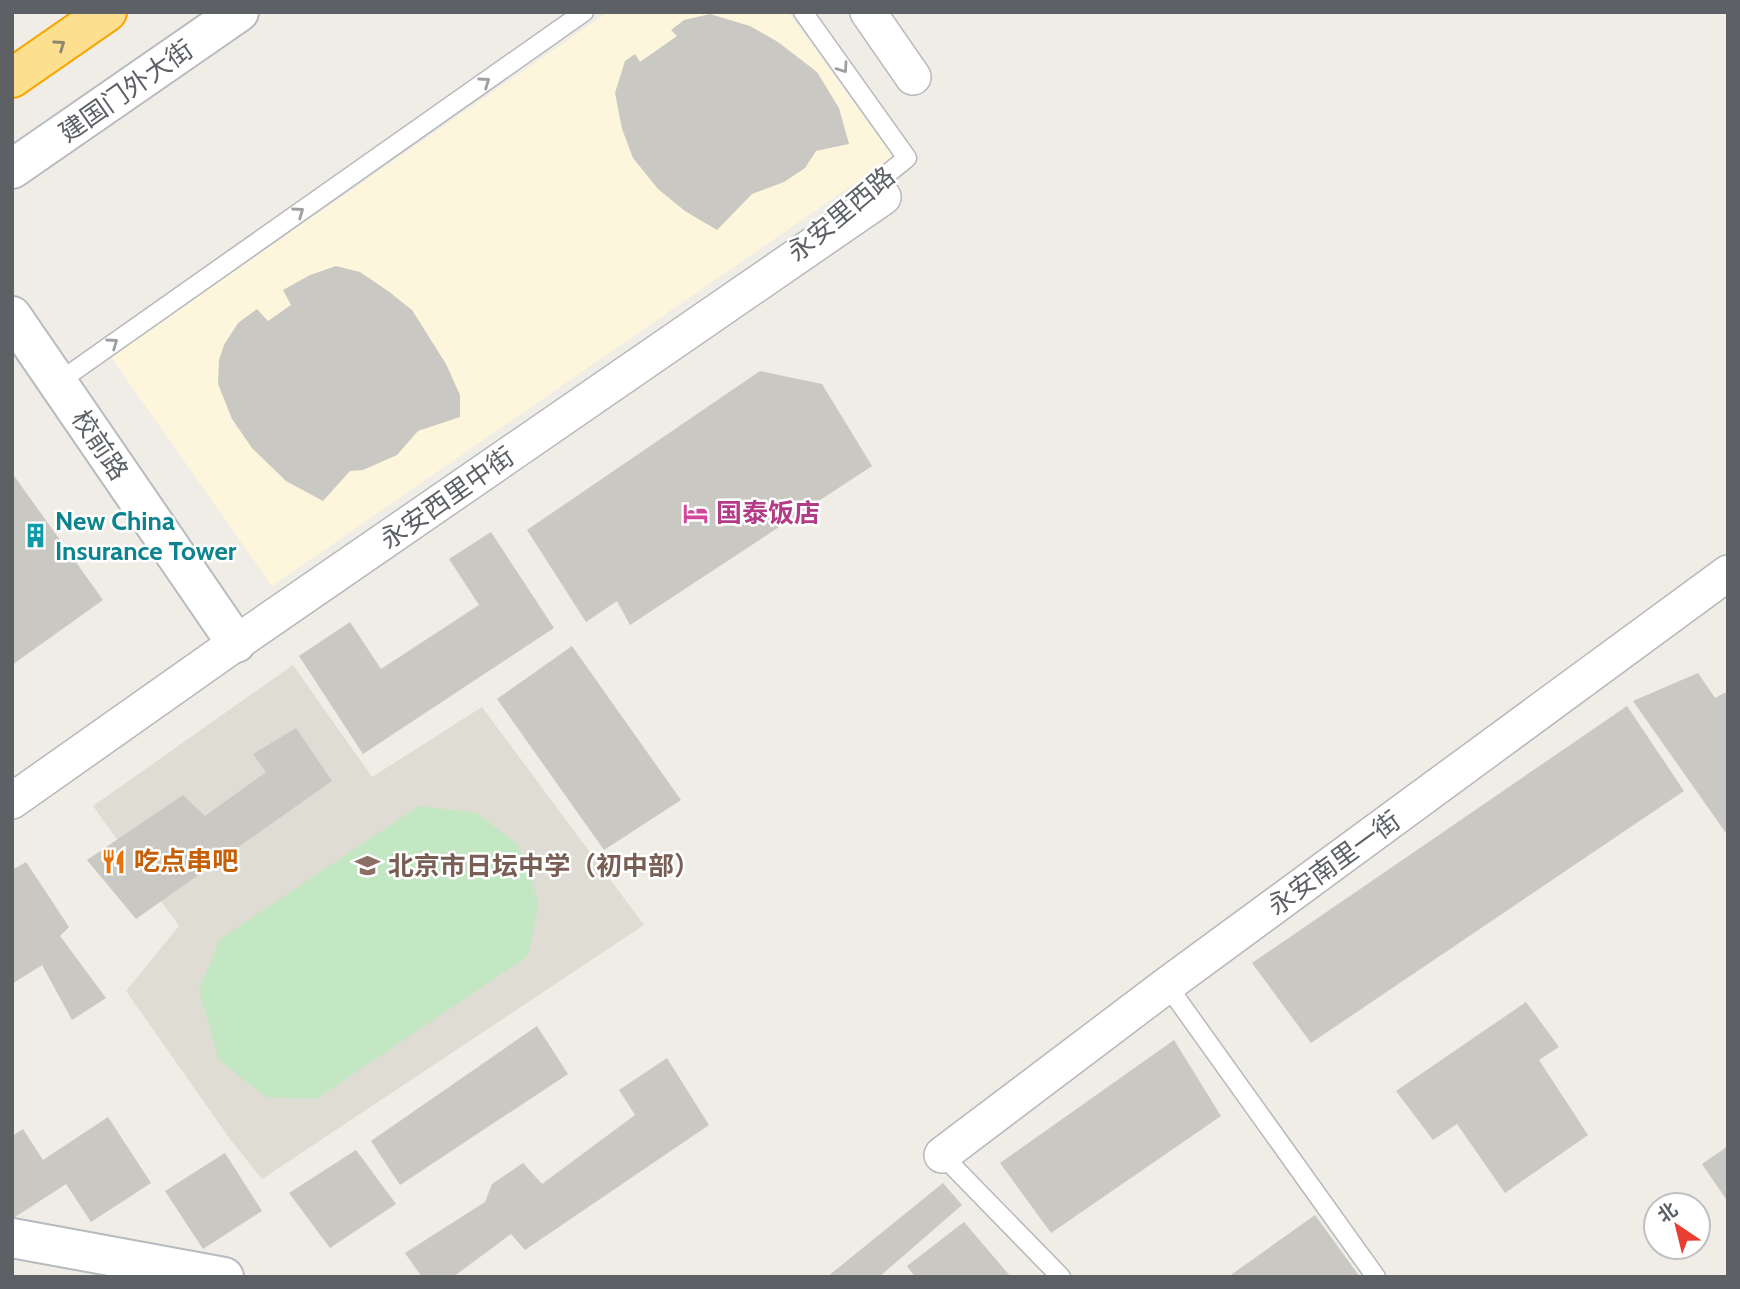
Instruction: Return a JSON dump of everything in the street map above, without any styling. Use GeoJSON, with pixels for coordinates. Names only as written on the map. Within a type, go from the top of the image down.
{"type":"FeatureCollection","features":[{"type":"Feature","properties":{"kind":"highway"},"geometry":{"type":"LineString","coordinates":[[12,78],[107,12]]}},
{"type":"Feature","properties":{"kind":"street","name":"建国门外大街"},"geometry":{"type":"LineString","coordinates":[[12,169],[239,12]]}},
{"type":"Feature","properties":{"kind":"street"},"geometry":{"type":"LineString","coordinates":[[868,12],[913,77]]}},
{"type":"Feature","properties":{"kind":"street","name":"永安西里中街"},"geometry":{"type":"LineString","coordinates":[[12,801],[236,643],[883,197]]}},
{"type":"Feature","properties":{"kind":"street","name":"校前路"},"geometry":{"type":"LineString","coordinates":[[12,316],[236,643]]}},
{"type":"Feature","properties":{"kind":"street","name":"永安南里一街"},"geometry":{"type":"LineString","coordinates":[[942,1155],[1167,985],[1728,573]]}},
{"type":"Feature","properties":{"kind":"street"},"geometry":{"type":"LineString","coordinates":[[12,1238],[224,1277]]}},
{"type":"Feature","properties":{"kind":"lane"},"geometry":{"type":"LineString","coordinates":[[57,383],[584,12]]}},
{"type":"Feature","properties":{"kind":"lane","name":"永安里西路"},"geometry":{"type":"LineString","coordinates":[[768,277],[806,239],[907,159],[803,12]]}},
{"type":"Feature","properties":{"kind":"lane"},"geometry":{"type":"LineString","coordinates":[[1167,985],[1376,1277]]}},
{"type":"Feature","properties":{"kind":"lane"},"geometry":{"type":"LineString","coordinates":[[942,1155],[1061,1277]]}},
{"type":"Feature","properties":{"kind":"shaded area"},"geometry":{"type":"Polygon","coordinates":[[[608,12],[788,12],[893,157],[272,586],[111,357],[608,12]]]}},
{"type":"Feature","properties":{"kind":"shaded area","name":"北京市日坛中学（初中部）"},"geometry":{"type":"Polygon","coordinates":[[[293,665],[372,777],[482,707],[644,925],[262,1179],[230,1139],[126,991],[179,926],[93,806],[293,665]]]}},
{"type":"Feature","properties":{"kind":"green space"},"geometry":{"type":"Polygon","coordinates":[[[419,806],[477,813],[518,845],[539,903],[528,956],[316,1099],[266,1097],[219,1060],[199,990],[220,939],[419,806]]]}},
{"type":"Feature","properties":{"kind":"building"},"geometry":{"type":"Polygon","coordinates":[[[710,14],[750,26],[778,42],[817,72],[839,108],[849,144],[816,151],[805,168],[784,182],[752,194],[717,230],[685,211],[658,189],[633,158],[622,129],[615,93],[625,61],[635,54],[640,62],[677,36],[671,30],[684,20],[710,14]]]}},
{"type":"Feature","properties":{"kind":"building"},"geometry":{"type":"Polygon","coordinates":[[[336,266],[360,272],[412,310],[446,364],[460,395],[460,417],[418,431],[397,455],[363,470],[350,471],[323,501],[286,481],[252,448],[232,419],[218,384],[219,360],[224,345],[238,323],[257,309],[268,321],[291,305],[283,290],[310,275],[336,266]]]}},
{"type":"Feature","properties":{"kind":"building"},"geometry":{"type":"Polygon","coordinates":[[[760,371],[822,384],[872,466],[630,625],[617,601],[586,622],[527,530],[760,371]]]}},
{"type":"Feature","properties":{"kind":"building","name":"New China Insurance Tower"},"geometry":{"type":"Polygon","coordinates":[[[12,473],[103,600],[12,665],[12,473]]]}},
{"type":"Feature","properties":{"kind":"building"},"geometry":{"type":"Polygon","coordinates":[[[491,532],[554,628],[363,754],[299,656],[350,622],[381,669],[479,605],[449,559],[491,532]]]}},
{"type":"Feature","properties":{"kind":"building"},"geometry":{"type":"Polygon","coordinates":[[[572,646],[681,800],[604,850],[497,699],[572,646]]]}},
{"type":"Feature","properties":{"kind":"building"},"geometry":{"type":"Polygon","coordinates":[[[1698,673],[1715,698],[1728,691],[1728,836],[1633,701],[1698,673]]]}},
{"type":"Feature","properties":{"kind":"building"},"geometry":{"type":"Polygon","coordinates":[[[1627,706],[1684,791],[1311,1043],[1252,963],[1627,706]]]}},
{"type":"Feature","properties":{"kind":"building"},"geometry":{"type":"Polygon","coordinates":[[[296,728],[332,781],[136,919],[87,860],[183,795],[205,816],[266,772],[253,754],[296,728]]]}},
{"type":"Feature","properties":{"kind":"building"},"geometry":{"type":"Polygon","coordinates":[[[26,862],[69,927],[60,936],[106,998],[72,1020],[42,965],[12,984],[12,870],[26,862]]]}},
{"type":"Feature","properties":{"kind":"building"},"geometry":{"type":"Polygon","coordinates":[[[1526,1002],[1559,1047],[1539,1060],[1588,1135],[1505,1193],[1457,1124],[1433,1140],[1396,1091],[1526,1002]]]}},
{"type":"Feature","properties":{"kind":"building"},"geometry":{"type":"Polygon","coordinates":[[[537,1026],[568,1074],[400,1185],[371,1141],[537,1026]]]}},
{"type":"Feature","properties":{"kind":"building"},"geometry":{"type":"Polygon","coordinates":[[[1174,1040],[1221,1116],[1051,1233],[1000,1163],[1174,1040]]]}},
{"type":"Feature","properties":{"kind":"building"},"geometry":{"type":"Polygon","coordinates":[[[667,1058],[709,1125],[525,1250],[511,1234],[453,1277],[422,1277],[405,1253],[485,1202],[492,1184],[523,1163],[542,1184],[635,1115],[619,1090],[667,1058]]]}},
{"type":"Feature","properties":{"kind":"building"},"geometry":{"type":"Polygon","coordinates":[[[108,1117],[151,1183],[91,1222],[66,1184],[12,1219],[12,1136],[23,1129],[43,1160],[108,1117]]]}},
{"type":"Feature","properties":{"kind":"building"},"geometry":{"type":"Polygon","coordinates":[[[1728,1146],[1728,1202],[1702,1164],[1728,1146]]]}},
{"type":"Feature","properties":{"kind":"building"},"geometry":{"type":"Polygon","coordinates":[[[356,1150],[396,1204],[330,1248],[289,1193],[356,1150]]]}},
{"type":"Feature","properties":{"kind":"building"},"geometry":{"type":"Polygon","coordinates":[[[225,1153],[262,1211],[203,1249],[165,1191],[225,1153]]]}},
{"type":"Feature","properties":{"kind":"building"},"geometry":{"type":"Polygon","coordinates":[[[943,1183],[962,1205],[879,1277],[827,1277],[943,1183]]]}},
{"type":"Feature","properties":{"kind":"building"},"geometry":{"type":"Polygon","coordinates":[[[1315,1215],[1360,1277],[1228,1277],[1315,1215]]]}},
{"type":"Feature","properties":{"kind":"building"},"geometry":{"type":"Polygon","coordinates":[[[964,1222],[1011,1277],[915,1277],[907,1266],[964,1222]]]}},
{"type":"Feature","properties":{"kind":"place","name":"国泰饭店"},"geometry":{"type":"Point","coordinates":[696,513]}},
{"type":"Feature","properties":{"kind":"place","name":"New China Insurance Tower"},"geometry":{"type":"Point","coordinates":[35,536]}},
{"type":"Feature","properties":{"kind":"place","name":"吃点串吧"},"geometry":{"type":"Point","coordinates":[114,861]}},
{"type":"Feature","properties":{"kind":"place","name":"北京市日坛中学（初中部）"},"geometry":{"type":"Point","coordinates":[368,866]}}]}
